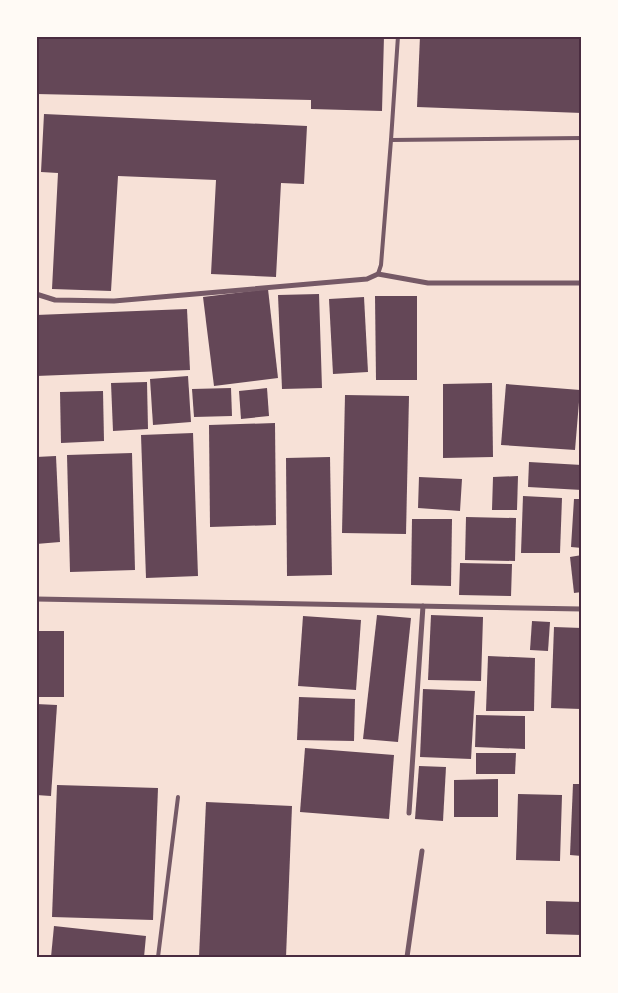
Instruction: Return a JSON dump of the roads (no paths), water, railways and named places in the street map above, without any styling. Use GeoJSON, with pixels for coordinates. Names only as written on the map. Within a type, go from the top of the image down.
{"type":"FeatureCollection","features":[{"type":"Feature","properties":{"kind":"street"},"geometry":{"type":"LineString","coordinates":[[36,294],[55,300],[114,301],[367,279],[378,274],[436,284],[582,283]]}},
{"type":"Feature","properties":{"kind":"street"},"geometry":{"type":"LineString","coordinates":[[36,599],[582,609]]}},
{"type":"Feature","properties":{"kind":"street"},"geometry":{"type":"LineString","coordinates":[[409,813],[423,606]]}},
{"type":"Feature","properties":{"kind":"street"},"geometry":{"type":"LineString","coordinates":[[407,957],[422,851]]}},
{"type":"Feature","properties":{"kind":"lane"},"geometry":{"type":"LineString","coordinates":[[378,274],[381,265],[398,36]]}},
{"type":"Feature","properties":{"kind":"lane"},"geometry":{"type":"LineString","coordinates":[[390,140],[582,138]]}},
{"type":"Feature","properties":{"kind":"lane"},"geometry":{"type":"LineString","coordinates":[[158,957],[178,797]]}}]}
